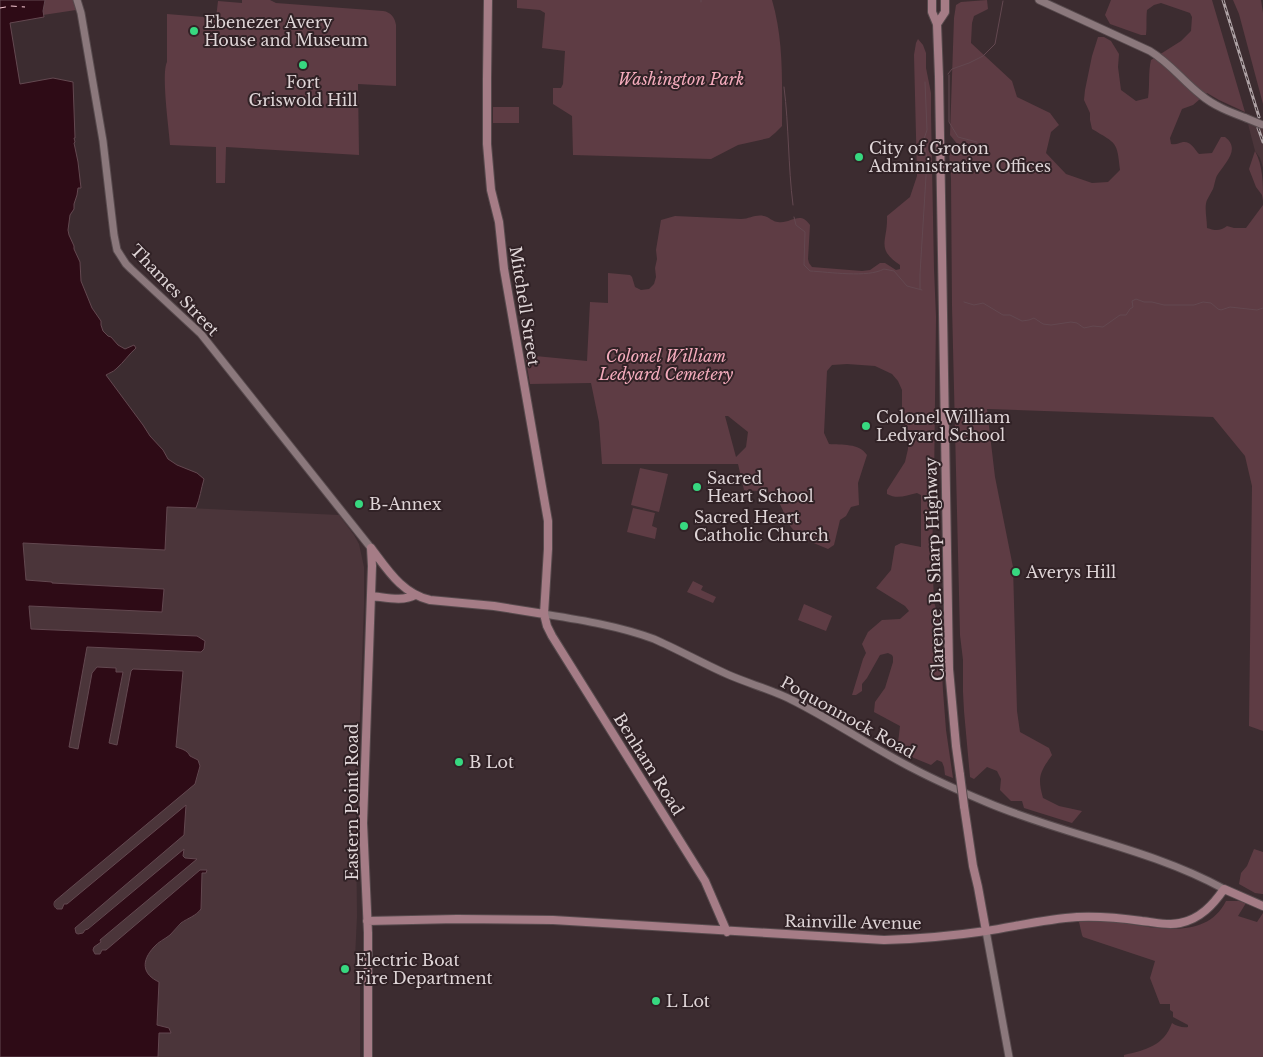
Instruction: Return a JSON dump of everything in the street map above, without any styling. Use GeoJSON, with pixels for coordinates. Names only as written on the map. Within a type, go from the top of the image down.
{"type":"FeatureCollection","features":[{"type":"Feature","properties":{"kind":"main road","name":"Mitchell Street"},"geometry":{"type":"LineString","coordinates":[[488,0],[487,130],[490,190],[499,222],[506,278],[548,520],[544,614]]}},
{"type":"Feature","properties":{"kind":"main road","name":"Clarence B. Sharp Highway"},"geometry":{"type":"LineString","coordinates":[[932,0],[932,12],[937,24],[949,669],[964,806],[973,866],[986,931]]}},
{"type":"Feature","properties":{"kind":"main road","name":"Clarence B. Sharp Highway"},"geometry":{"type":"LineString","coordinates":[[937,24],[945,12],[945,0]]}},
{"type":"Feature","properties":{"kind":"main road","name":"Poquonnock Road"},"geometry":{"type":"LineString","coordinates":[[371,548],[400,584],[415,595],[430,600],[494,606],[544,614]]}},
{"type":"Feature","properties":{"kind":"main road","name":"Eastern Point Road"},"geometry":{"type":"LineString","coordinates":[[368,1057],[367,921],[363,823],[372,566],[371,548]]}},
{"type":"Feature","properties":{"kind":"main road"},"geometry":{"type":"LineString","coordinates":[[370,596],[409,598],[415,595]]}},
{"type":"Feature","properties":{"kind":"main road","name":"Benham Road"},"geometry":{"type":"LineString","coordinates":[[544,614],[552,636],[704,881],[726,932]]}},
{"type":"Feature","properties":{"kind":"main road","name":"Poquonnock Road"},"geometry":{"type":"LineString","coordinates":[[1224,889],[1263,906]]}},
{"type":"Feature","properties":{"kind":"main road","name":"Rainville Avenue"},"geometry":{"type":"LineString","coordinates":[[367,921],[552,920],[726,932],[884,940],[915,939],[986,931],[1039,921],[1077,917],[1101,917],[1168,924],[1181,923],[1208,909],[1224,889]]}},
{"type":"Feature","properties":{"kind":"street","name":"Thames Street"},"geometry":{"type":"LineString","coordinates":[[77,0],[81,13],[103,141],[114,235],[119,254],[145,283],[188,320],[201,334],[371,548]]}},
{"type":"Feature","properties":{"kind":"street"},"geometry":{"type":"LineString","coordinates":[[1039,0],[1150,51],[1165,61],[1203,97],[1218,106],[1263,125]]}},
{"type":"Feature","properties":{"kind":"street","name":"Poquonnock Road"},"geometry":{"type":"LineString","coordinates":[[544,614],[602,624],[643,634],[729,675],[792,700],[913,768],[986,802],[1153,858],[1224,889]]}},
{"type":"Feature","properties":{"kind":"street"},"geometry":{"type":"LineString","coordinates":[[986,931],[1009,1057]]}},
{"type":"Feature","properties":{"kind":"shaded area"},"geometry":{"type":"Polygon","coordinates":[[[0,0],[45,0],[44,17],[10,23],[20,84],[53,78],[73,82],[74,143],[81,188],[78,188],[74,209],[70,215],[69,235],[80,262],[81,281],[92,308],[101,321],[103,331],[125,349],[134,345],[136,348],[114,371],[106,375],[168,459],[197,473],[204,479],[196,508],[167,507],[165,550],[23,543],[26,580],[164,589],[162,612],[29,606],[31,629],[197,636],[205,641],[204,649],[201,652],[87,647],[69,747],[78,749],[92,673],[97,667],[116,668],[116,672],[123,672],[109,743],[117,745],[131,671],[133,669],[183,671],[176,747],[198,760],[200,766],[195,784],[55,901],[54,904],[57,909],[62,909],[64,904],[67,904],[186,805],[184,835],[75,928],[76,933],[83,933],[184,849],[183,856],[185,858],[197,859],[100,940],[101,942],[93,950],[95,954],[100,954],[102,950],[106,950],[200,870],[207,870],[206,873],[202,873],[201,909],[181,923],[170,935],[156,945],[145,962],[149,975],[159,982],[157,1025],[169,1028],[171,1033],[159,1033],[158,1057],[0,1057],[0,0]]]}},
{"type":"Feature","properties":{"kind":"shaded area"},"geometry":{"type":"Polygon","coordinates":[[[1248,124],[1263,129],[1263,168],[1260,158],[1255,151],[1248,124]]]}},
{"type":"Feature","properties":{"kind":"shaded area"},"geometry":{"type":"Polygon","coordinates":[[[167,507],[339,515],[359,544],[364,567],[364,605],[356,826],[357,916],[354,980],[360,981],[360,1057],[158,1057],[159,1033],[171,1033],[169,1028],[157,1025],[159,982],[148,975],[145,962],[149,952],[155,946],[183,922],[198,913],[200,870],[106,950],[102,950],[97,955],[93,950],[101,942],[100,940],[196,859],[185,858],[183,856],[184,850],[81,934],[76,933],[75,928],[83,920],[67,904],[60,910],[55,907],[55,901],[196,781],[200,766],[198,760],[176,748],[183,671],[133,669],[117,745],[109,743],[123,672],[116,672],[116,668],[97,667],[92,673],[78,749],[68,747],[87,647],[201,652],[205,641],[197,636],[31,629],[28,606],[162,612],[164,589],[26,580],[23,543],[165,550],[167,507]]]}},
{"type":"Feature","properties":{"kind":"green space"},"geometry":{"type":"Polygon","coordinates":[[[45,0],[74,0],[76,10],[43,15],[45,0]]]}},
{"type":"Feature","properties":{"kind":"green space"},"geometry":{"type":"Polygon","coordinates":[[[242,0],[270,0],[276,3],[383,11],[392,16],[396,25],[396,86],[358,84],[359,155],[226,147],[225,183],[216,183],[216,147],[170,145],[165,89],[167,14],[216,18],[218,1],[242,3],[242,0]]]}},
{"type":"Feature","properties":{"kind":"green space","name":"Washington Park"},"geometry":{"type":"Polygon","coordinates":[[[517,0],[772,0],[779,31],[782,78],[782,126],[769,138],[738,145],[711,159],[573,155],[572,116],[553,104],[553,88],[561,88],[563,84],[565,51],[542,48],[545,13],[540,10],[517,8],[517,0]]]}},
{"type":"Feature","properties":{"kind":"green space"},"geometry":{"type":"Polygon","coordinates":[[[987,0],[988,9],[974,16],[971,43],[1012,81],[1017,97],[1050,113],[1059,125],[1051,132],[1046,153],[1066,174],[1092,183],[1108,182],[1120,170],[1118,153],[1114,144],[1092,129],[1090,113],[1084,100],[1092,56],[1098,37],[1104,37],[1111,41],[1119,54],[1118,67],[1121,90],[1136,101],[1148,98],[1151,60],[1181,41],[1191,31],[1192,17],[1190,13],[1161,3],[1147,10],[1146,35],[1110,24],[1105,15],[1111,0],[1212,0],[1245,112],[1207,93],[1193,105],[1182,109],[1170,138],[1171,144],[1186,142],[1191,144],[1199,154],[1212,153],[1221,137],[1225,137],[1232,146],[1228,161],[1217,176],[1206,203],[1207,228],[1220,230],[1227,226],[1246,228],[1263,205],[1263,731],[1249,726],[1252,486],[1245,456],[1213,417],[987,409],[995,477],[1013,567],[1017,711],[1020,732],[1049,748],[1052,755],[1042,771],[1040,780],[1043,798],[1059,806],[1082,811],[1072,823],[1024,808],[1022,801],[1011,801],[1000,790],[1001,779],[997,771],[987,767],[974,779],[970,777],[960,635],[949,152],[954,146],[958,145],[950,135],[956,5],[961,2],[987,0]]]}},
{"type":"Feature","properties":{"kind":"green space"},"geometry":{"type":"Polygon","coordinates":[[[1233,0],[1261,0],[1263,13],[1263,104],[1239,14],[1233,0]]]}},
{"type":"Feature","properties":{"kind":"green space","name":"Colonel William Ledyard Cemetery"},"geometry":{"type":"Polygon","coordinates":[[[918,39],[926,53],[926,68],[931,93],[936,317],[932,552],[934,602],[939,618],[946,730],[953,778],[945,775],[942,762],[937,760],[931,765],[897,751],[900,726],[874,712],[875,702],[885,688],[893,662],[892,655],[888,653],[880,655],[862,684],[862,691],[852,695],[866,653],[862,644],[868,632],[882,620],[900,619],[909,611],[905,606],[876,588],[891,570],[895,546],[901,543],[921,547],[921,495],[917,493],[898,497],[887,494],[887,490],[905,462],[908,449],[908,438],[904,432],[902,420],[902,390],[892,374],[875,366],[847,364],[832,365],[827,371],[824,433],[829,444],[860,448],[867,455],[858,483],[859,505],[851,507],[846,516],[840,520],[834,545],[828,549],[794,531],[783,509],[771,494],[744,490],[738,464],[602,464],[599,422],[591,383],[530,384],[525,355],[587,361],[590,302],[608,303],[608,273],[630,275],[635,287],[641,290],[649,289],[654,284],[656,277],[656,250],[661,220],[675,216],[741,219],[761,216],[778,222],[803,218],[810,225],[808,259],[812,267],[862,271],[870,270],[880,263],[885,263],[896,270],[900,269],[900,265],[888,254],[884,244],[887,216],[910,197],[917,176],[914,55],[918,39]],[[725,416],[736,457],[746,447],[748,432],[728,416],[725,416]]]}},
{"type":"Feature","properties":{"kind":"green space"},"geometry":{"type":"Polygon","coordinates":[[[493,107],[519,107],[519,123],[493,123],[493,107]]]}},
{"type":"Feature","properties":{"kind":"green space"},"geometry":{"type":"Polygon","coordinates":[[[1255,151],[1263,181],[1263,201],[1249,169],[1255,151]]]}},
{"type":"Feature","properties":{"kind":"green space"},"geometry":{"type":"Polygon","coordinates":[[[640,468],[668,474],[659,512],[631,505],[640,468]]]}},
{"type":"Feature","properties":{"kind":"green space"},"geometry":{"type":"Polygon","coordinates":[[[633,508],[655,513],[652,526],[657,528],[655,539],[627,532],[633,508]]]}},
{"type":"Feature","properties":{"kind":"green space"},"geometry":{"type":"Polygon","coordinates":[[[693,581],[703,586],[701,590],[716,597],[713,603],[687,592],[693,581]]]}},
{"type":"Feature","properties":{"kind":"green space"},"geometry":{"type":"Polygon","coordinates":[[[804,604],[832,616],[826,631],[798,620],[804,604]]]}},
{"type":"Feature","properties":{"kind":"green space"},"geometry":{"type":"Polygon","coordinates":[[[1254,849],[1263,852],[1263,894],[1255,893],[1239,884],[1241,873],[1247,866],[1254,849]]]}},
{"type":"Feature","properties":{"kind":"green space"},"geometry":{"type":"Polygon","coordinates":[[[1226,901],[1246,903],[1238,916],[1257,922],[1263,913],[1263,1057],[1124,1057],[1124,1055],[1146,1049],[1159,1042],[1169,1031],[1172,1023],[1182,1027],[1188,1027],[1188,1025],[1173,1017],[1170,1004],[1160,1004],[1150,978],[1155,961],[1083,937],[1079,922],[1110,922],[1176,929],[1191,927],[1205,923],[1217,914],[1226,901]]]}},
{"type":"Feature","properties":{"kind":"waterway"},"geometry":{"type":"LineString","coordinates":[[948,74],[952,69],[983,56],[995,44],[1003,1]]}},
{"type":"Feature","properties":{"kind":"waterway"},"geometry":{"type":"LineString","coordinates":[[949,75],[949,122],[958,137],[977,142]]}},
{"type":"Feature","properties":{"kind":"waterway"},"geometry":{"type":"LineString","coordinates":[[920,289],[927,160],[924,139],[927,130],[925,82]]}},
{"type":"Feature","properties":{"kind":"waterway"},"geometry":{"type":"LineString","coordinates":[[784,87],[793,205]]}},
{"type":"Feature","properties":{"kind":"waterway"},"geometry":{"type":"LineString","coordinates":[[794,217],[796,225],[805,232],[804,265],[810,271],[859,274],[877,272],[884,269],[894,271],[907,286],[922,290]]}},
{"type":"Feature","properties":{"kind":"waterway"},"geometry":{"type":"LineString","coordinates":[[964,302],[974,305],[983,303],[1003,315],[1010,315],[1022,321],[1034,318],[1043,324],[1051,325],[1071,322],[1077,323],[1084,328],[1093,326],[1103,327],[1120,315],[1126,315],[1133,307],[1132,301],[1136,299],[1164,305],[1211,303],[1221,310],[1230,307],[1257,310],[1263,308]]}},
{"type":"Feature","properties":{"kind":"ferry route"},"geometry":{"type":"LineString","coordinates":[[0,8],[11,6],[25,7]]}},
{"type":"Feature","properties":{"kind":"railway"},"geometry":{"type":"LineString","coordinates":[[1223,0],[1259,117]]}},
{"type":"Feature","properties":{"kind":"railway"},"geometry":{"type":"LineString","coordinates":[[1258,128],[1263,142]]}},
{"type":"Feature","properties":{"kind":"place","name":"Ebenezer Avery House and Museum"},"geometry":{"type":"Point","coordinates":[194,31]}},
{"type":"Feature","properties":{"kind":"place","name":"Fort Griswold Hill"},"geometry":{"type":"Point","coordinates":[303,65]}},
{"type":"Feature","properties":{"kind":"place","name":"City of Groton Administrative Offices"},"geometry":{"type":"Point","coordinates":[859,157]}},
{"type":"Feature","properties":{"kind":"place","name":"Colonel William Ledyard School"},"geometry":{"type":"Point","coordinates":[866,426]}},
{"type":"Feature","properties":{"kind":"place","name":"Sacred Heart School"},"geometry":{"type":"Point","coordinates":[697,487]}},
{"type":"Feature","properties":{"kind":"place","name":"B-Annex"},"geometry":{"type":"Point","coordinates":[359,504]}},
{"type":"Feature","properties":{"kind":"place","name":"Sacred Heart Catholic Church"},"geometry":{"type":"Point","coordinates":[684,526]}},
{"type":"Feature","properties":{"kind":"place","name":"Averys Hill"},"geometry":{"type":"Point","coordinates":[1016,572]}},
{"type":"Feature","properties":{"kind":"place","name":"B Lot"},"geometry":{"type":"Point","coordinates":[459,762]}},
{"type":"Feature","properties":{"kind":"place","name":"Electric Boat Fire Department"},"geometry":{"type":"Point","coordinates":[345,969]}},
{"type":"Feature","properties":{"kind":"place","name":"L Lot"},"geometry":{"type":"Point","coordinates":[656,1001]}}]}
